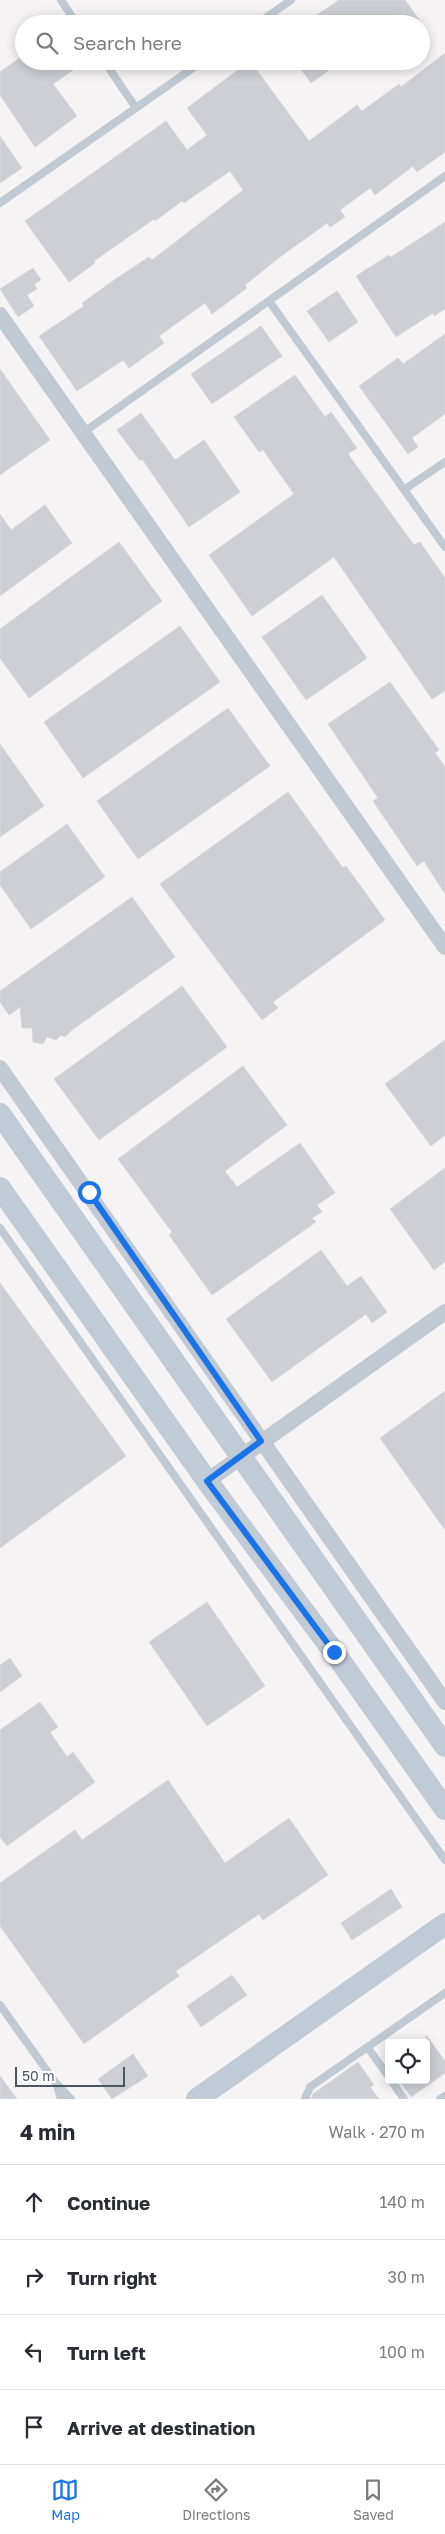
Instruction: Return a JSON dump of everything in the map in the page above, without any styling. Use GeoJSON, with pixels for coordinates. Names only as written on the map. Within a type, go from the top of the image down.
{"type":"FeatureCollection","features":[{"type":"Feature","properties":{"kind":"main road"},"geometry":{"type":"LineString","coordinates":[[0,1114],[445,1746]]}},
{"type":"Feature","properties":{"kind":"main road"},"geometry":{"type":"LineString","coordinates":[[0,1188],[207,1481],[334,1652],[445,1809]]}},
{"type":"Feature","properties":{"kind":"main road"},"geometry":{"type":"LineString","coordinates":[[197,2099],[445,1924]]}},
{"type":"Feature","properties":{"kind":"street"},"geometry":{"type":"LineString","coordinates":[[0,315],[445,947]]}},
{"type":"Feature","properties":{"kind":"street"},"geometry":{"type":"LineString","coordinates":[[0,1068],[445,1702]]}},
{"type":"Feature","properties":{"kind":"street"},"geometry":{"type":"LineString","coordinates":[[207,1481],[241,1455],[445,1312]]}},
{"type":"Feature","properties":{"kind":"lane"},"geometry":{"type":"LineString","coordinates":[[61,0],[71,15]]}},
{"type":"Feature","properties":{"kind":"lane"},"geometry":{"type":"LineString","coordinates":[[270,15],[291,0]]}},
{"type":"Feature","properties":{"kind":"lane"},"geometry":{"type":"LineString","coordinates":[[110,70],[136,108]]}},
{"type":"Feature","properties":{"kind":"lane"},"geometry":{"type":"LineString","coordinates":[[0,204],[190,70]]}},
{"type":"Feature","properties":{"kind":"lane"},"geometry":{"type":"LineString","coordinates":[[84,432],[445,176]]}},
{"type":"Feature","properties":{"kind":"lane"},"geometry":{"type":"LineString","coordinates":[[269,301],[445,547]]}},
{"type":"Feature","properties":{"kind":"lane"},"geometry":{"type":"LineString","coordinates":[[405,489],[445,462]]}},
{"type":"Feature","properties":{"kind":"lane"},"geometry":{"type":"LineString","coordinates":[[0,1228],[445,1860]]}},
{"type":"Feature","properties":{"kind":"lane"},"geometry":{"type":"LineString","coordinates":[[305,2099],[310,2087],[445,1992]]}},
{"type":"Feature","properties":{"kind":"lane"},"geometry":{"type":"LineString","coordinates":[[0,2004],[55,2082],[72,2099]]}},
{"type":"Feature","properties":{"kind":"lane"},"geometry":{"type":"LineString","coordinates":[[368,2048],[385,2071]]}},
{"type":"Feature","properties":{"kind":"lane"},"geometry":{"type":"LineString","coordinates":[[55,2082],[62,2099]]}},
{"type":"Feature","properties":{"kind":"lane"},"geometry":{"type":"LineString","coordinates":[[394,2084],[404,2099]]}},
{"type":"Feature","properties":{"kind":"lane"},"geometry":{"type":"LineString","coordinates":[[440,2099],[445,2096]]}},
{"type":"Feature","properties":{"kind":"building"},"geometry":{"type":"Polygon","coordinates":[[[339,0],[405,0],[416,15],[317,15],[339,0]]]}},
{"type":"Feature","properties":{"kind":"building"},"geometry":{"type":"Polygon","coordinates":[[[445,53],[445,152],[417,172],[413,166],[375,195],[370,188],[340,210],[345,217],[330,227],[327,223],[280,257],[245,285],[247,288],[212,314],[205,303],[159,336],[164,343],[129,368],[123,360],[77,391],[39,336],[84,306],[82,303],[117,278],[149,257],[152,260],[243,190],[230,171],[184,203],[182,201],[155,221],[154,219],[94,261],[95,263],[69,282],[25,221],[166,121],[187,150],[207,135],[187,108],[238,70],[257,70],[309,141],[357,105],[362,111],[399,84],[401,87],[423,70],[430,70],[430,65],[445,53]]]}},
{"type":"Feature","properties":{"kind":"building"},"geometry":{"type":"Polygon","coordinates":[[[15,61],[15,70],[73,70],[53,84],[77,116],[35,147],[0,95],[0,72],[15,61]]]}},
{"type":"Feature","properties":{"kind":"building"},"geometry":{"type":"Polygon","coordinates":[[[302,70],[327,70],[328,71],[311,83],[302,70]]]}},
{"type":"Feature","properties":{"kind":"building"},"geometry":{"type":"Polygon","coordinates":[[[0,136],[22,168],[0,183],[0,136]]]}},
{"type":"Feature","properties":{"kind":"building"},"geometry":{"type":"Polygon","coordinates":[[[445,222],[445,309],[434,316],[433,313],[396,337],[356,276],[389,255],[391,257],[445,222]]]}},
{"type":"Feature","properties":{"kind":"building"},"geometry":{"type":"Polygon","coordinates":[[[33,268],[41,280],[34,284],[37,289],[27,295],[34,306],[18,317],[0,289],[33,268]]]}},
{"type":"Feature","properties":{"kind":"building"},"geometry":{"type":"Polygon","coordinates":[[[337,291],[358,322],[329,342],[307,311],[337,291]]]}},
{"type":"Feature","properties":{"kind":"building"},"geometry":{"type":"Polygon","coordinates":[[[261,326],[282,356],[212,404],[191,374],[261,326]]]}},
{"type":"Feature","properties":{"kind":"building"},"geometry":{"type":"Polygon","coordinates":[[[445,334],[445,414],[412,438],[418,447],[408,454],[359,386],[398,358],[403,364],[445,334]]]}},
{"type":"Feature","properties":{"kind":"building"},"geometry":{"type":"Polygon","coordinates":[[[0,369],[50,440],[0,475],[0,369]]]}},
{"type":"Feature","properties":{"kind":"building"},"geometry":{"type":"Polygon","coordinates":[[[295,375],[325,417],[331,412],[357,448],[348,454],[414,545],[420,542],[445,578],[445,691],[432,699],[334,557],[252,616],[209,555],[294,494],[263,450],[259,452],[234,417],[295,375]]]}},
{"type":"Feature","properties":{"kind":"building"},"geometry":{"type":"Polygon","coordinates":[[[141,413],[175,460],[204,440],[240,492],[189,527],[142,459],[140,461],[117,430],[141,413]]]}},
{"type":"Feature","properties":{"kind":"building"},"geometry":{"type":"Polygon","coordinates":[[[45,505],[72,543],[0,596],[0,514],[11,530],[45,505]]]}},
{"type":"Feature","properties":{"kind":"building"},"geometry":{"type":"Polygon","coordinates":[[[119,542],[162,601],[29,698],[0,658],[0,629],[119,542]]]}},
{"type":"Feature","properties":{"kind":"building"},"geometry":{"type":"Polygon","coordinates":[[[322,595],[367,658],[306,700],[262,637],[322,595]]]}},
{"type":"Feature","properties":{"kind":"building"},"geometry":{"type":"Polygon","coordinates":[[[180,626],[220,682],[83,778],[44,722],[180,626]]]}},
{"type":"Feature","properties":{"kind":"building"},"geometry":{"type":"Polygon","coordinates":[[[390,682],[439,750],[435,753],[445,767],[445,894],[424,861],[417,866],[373,801],[378,798],[328,724],[390,682]]]}},
{"type":"Feature","properties":{"kind":"building"},"geometry":{"type":"Polygon","coordinates":[[[228,708],[270,766],[138,859],[97,801],[228,708]]]}},
{"type":"Feature","properties":{"kind":"building"},"geometry":{"type":"Polygon","coordinates":[[[0,744],[44,806],[0,837],[0,744]]]}},
{"type":"Feature","properties":{"kind":"building"},"geometry":{"type":"Polygon","coordinates":[[[288,792],[343,868],[346,866],[385,920],[273,1002],[278,1008],[262,1020],[160,884],[288,792]]]}},
{"type":"Feature","properties":{"kind":"building"},"geometry":{"type":"Polygon","coordinates":[[[67,824],[105,877],[31,929],[0,885],[0,872],[67,824]]]}},
{"type":"Feature","properties":{"kind":"building"},"geometry":{"type":"Polygon","coordinates":[[[132,897],[175,957],[72,1030],[65,1037],[61,1035],[56,1040],[47,1037],[43,1044],[33,1042],[32,1028],[22,1028],[20,1007],[9,1015],[0,1002],[0,991],[132,897]]]}},
{"type":"Feature","properties":{"kind":"building"},"geometry":{"type":"Polygon","coordinates":[[[182,986],[227,1047],[99,1140],[54,1079],[182,986]]]}},
{"type":"Feature","properties":{"kind":"building"},"geometry":{"type":"Polygon","coordinates":[[[445,1040],[445,1135],[431,1146],[385,1084],[445,1040]]]}},
{"type":"Feature","properties":{"kind":"building"},"geometry":{"type":"Polygon","coordinates":[[[243,1066],[287,1125],[225,1171],[237,1187],[300,1143],[335,1193],[317,1205],[322,1212],[312,1218],[316,1222],[212,1295],[169,1235],[172,1232],[118,1159],[243,1066]]]}},
{"type":"Feature","properties":{"kind":"building"},"geometry":{"type":"Polygon","coordinates":[[[445,1168],[445,1262],[434,1270],[390,1209],[445,1168]]]}},
{"type":"Feature","properties":{"kind":"building"},"geometry":{"type":"Polygon","coordinates":[[[321,1250],[347,1286],[361,1276],[387,1312],[372,1323],[366,1314],[272,1382],[226,1319],[321,1250]]]}},
{"type":"Feature","properties":{"kind":"building"},"geometry":{"type":"Polygon","coordinates":[[[0,1283],[126,1456],[0,1548],[0,1283]]]}},
{"type":"Feature","properties":{"kind":"building"},"geometry":{"type":"Polygon","coordinates":[[[445,1391],[445,1530],[380,1438],[445,1391]]]}},
{"type":"Feature","properties":{"kind":"building"},"geometry":{"type":"Polygon","coordinates":[[[207,1602],[265,1686],[207,1726],[149,1642],[207,1602]]]}},
{"type":"Feature","properties":{"kind":"building"},"geometry":{"type":"Polygon","coordinates":[[[10,1658],[22,1676],[0,1692],[0,1665],[10,1658]]]}},
{"type":"Feature","properties":{"kind":"building"},"geometry":{"type":"Polygon","coordinates":[[[40,1702],[58,1727],[50,1732],[67,1757],[73,1752],[95,1782],[7,1846],[0,1837],[0,1730],[40,1702]]]}},
{"type":"Feature","properties":{"kind":"building"},"geometry":{"type":"Polygon","coordinates":[[[168,1780],[225,1863],[289,1818],[328,1875],[263,1920],[259,1914],[176,1971],[179,1976],[84,2044],[0,1926],[0,1883],[75,1830],[82,1840],[168,1780]]]}},
{"type":"Feature","properties":{"kind":"building"},"geometry":{"type":"Polygon","coordinates":[[[391,1889],[402,1907],[352,1940],[341,1923],[391,1889]]]}},
{"type":"Feature","properties":{"kind":"building"},"geometry":{"type":"Polygon","coordinates":[[[232,1975],[247,1995],[201,2027],[187,2006],[232,1975]]]}},
{"type":"Feature","properties":{"kind":"building"},"geometry":{"type":"Polygon","coordinates":[[[430,2040],[445,2061],[445,2073],[430,2084],[430,2040]]]}},
{"type":"Feature","properties":{"kind":"building"},"geometry":{"type":"Polygon","coordinates":[[[133,2054],[148,2076],[112,2099],[98,2079],[133,2054]]]}},
{"type":"Feature","properties":{"kind":"building"},"geometry":{"type":"Polygon","coordinates":[[[358,2062],[374,2085],[370,2087],[379,2099],[311,2099],[313,2094],[358,2062]]]}},
{"type":"Feature","properties":{"kind":"building"},"geometry":{"type":"Polygon","coordinates":[[[0,2076],[17,2099],[0,2099],[0,2076]]]}},
{"type":"Feature","properties":{"kind":"building"},"geometry":{"type":"Polygon","coordinates":[[[402,2084],[429,2084],[411,2097],[402,2084]]]}},
{"type":"Feature","properties":{"kind":"route"},"geometry":{"type":"LineString","coordinates":[[89,1192],[261,1441],[207,1481],[334,1652]]}}]}
